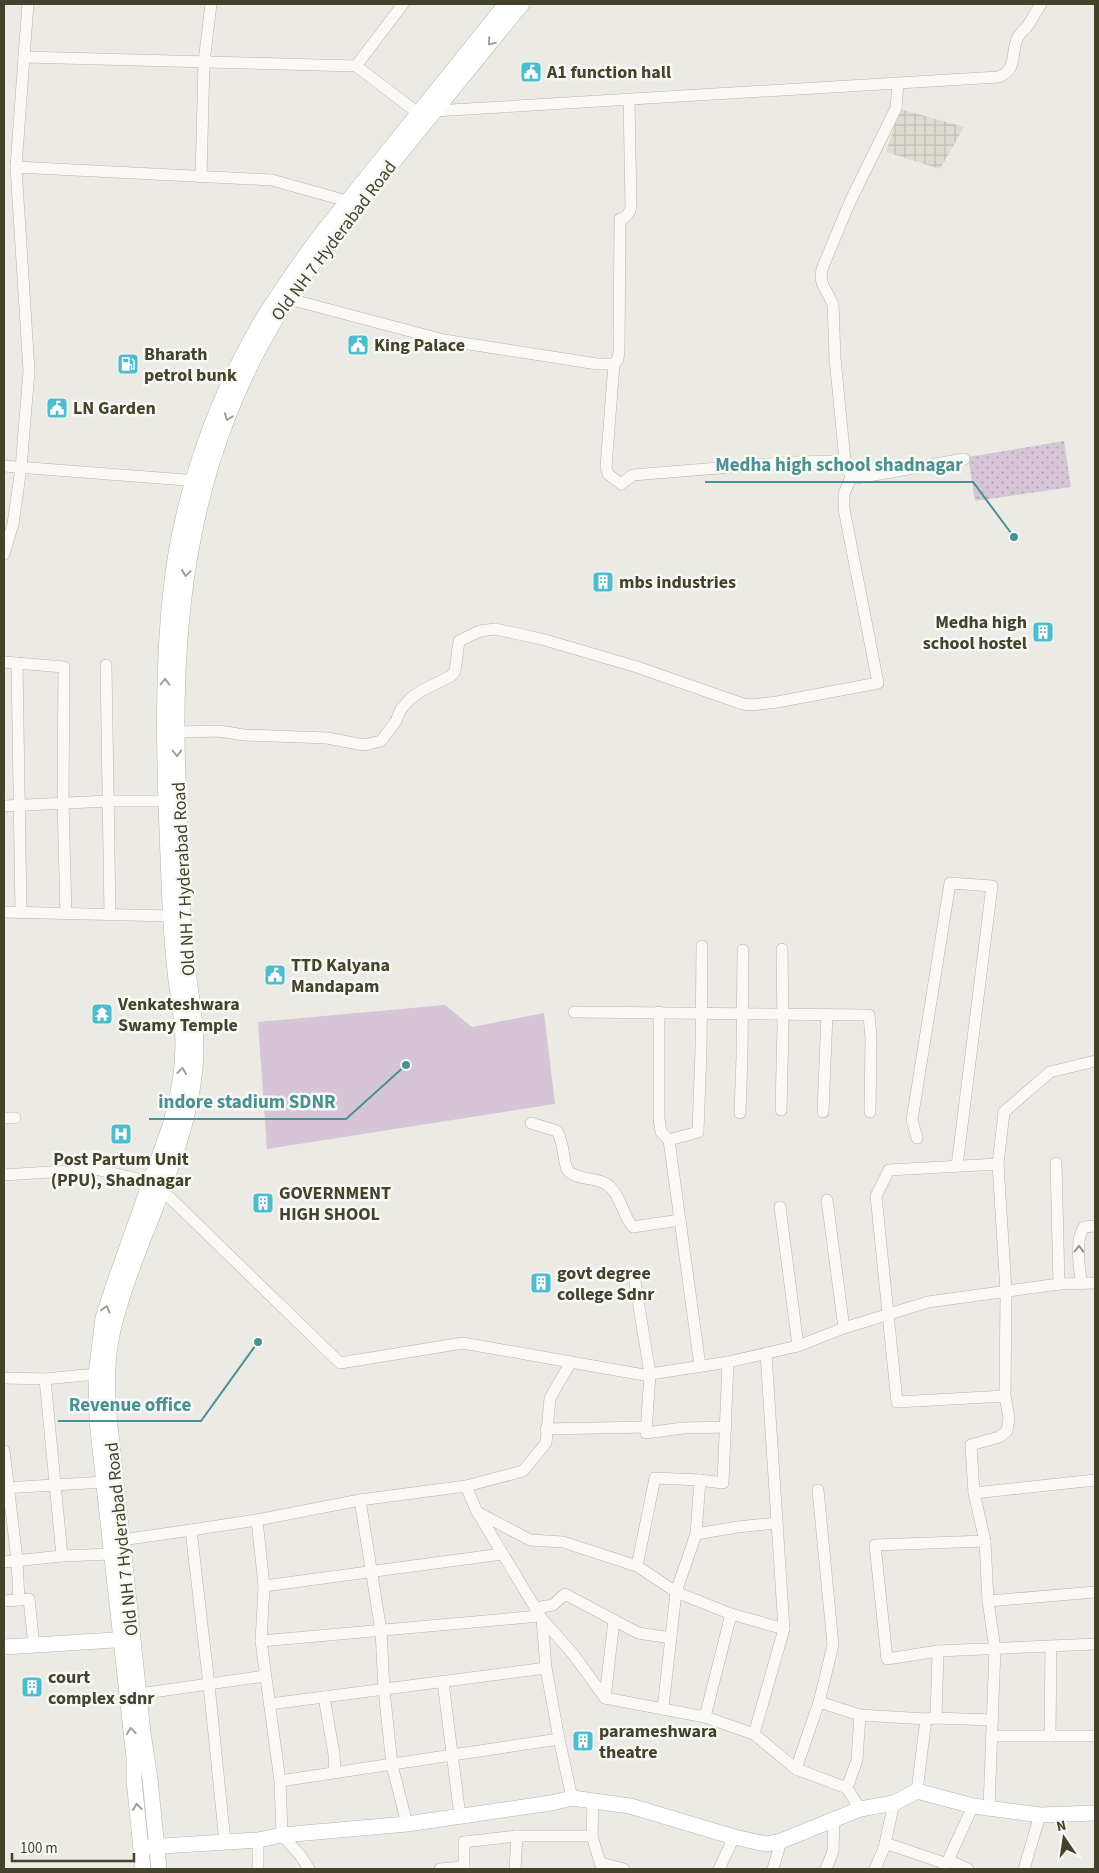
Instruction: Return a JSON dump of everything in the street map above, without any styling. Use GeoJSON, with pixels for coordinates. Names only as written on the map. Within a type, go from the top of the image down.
{"type":"FeatureCollection","features":[{"type":"Feature","properties":{"kind":"main road","name":"Old NH 7 Hyderabad Road"},"geometry":{"type":"LineString","coordinates":[[143,1869],[134,1780],[122,1540],[109,1416],[108,1366],[111,1338],[119,1305],[157,1186],[182,1073],[183,1043],[171,916],[165,681],[170,605],[177,552],[199,481],[211,428],[233,376],[258,326],[290,277],[347,201],[506,4]]}},
{"type":"Feature","properties":{"kind":"main road","name":"Old NH 7 Hyderabad Road"},"geometry":{"type":"LineString","coordinates":[[159,1869],[139,1694],[112,1554],[97,1421],[96,1374],[103,1318],[113,1287],[186,1120],[195,1072],[196,1029],[186,959],[177,732],[182,601],[199,481],[220,440],[238,392],[260,347],[289,299],[359,204],[522,4]]}},
{"type":"Feature","properties":{"kind":"main road"},"geometry":{"type":"LineString","coordinates":[[4,1647],[127,1639]]}},
{"type":"Feature","properties":{"kind":"main road"},"geometry":{"type":"LineString","coordinates":[[141,1847],[258,1840],[407,1824],[551,1803],[572,1798],[630,1806],[734,1837],[766,1844],[781,1841],[860,1809],[894,1803],[917,1791],[973,1806],[1040,1815],[1095,1813]]}},
{"type":"Feature","properties":{"kind":"street"},"geometry":{"type":"LineString","coordinates":[[4,554],[13,524],[21,468],[29,371],[16,167],[28,4]]}},
{"type":"Feature","properties":{"kind":"street"},"geometry":{"type":"LineString","coordinates":[[201,177],[204,62],[212,4]]}},
{"type":"Feature","properties":{"kind":"street"},"geometry":{"type":"LineString","coordinates":[[356,66],[403,4]]}},
{"type":"Feature","properties":{"kind":"street"},"geometry":{"type":"LineString","coordinates":[[434,111],[998,77],[1004,75],[1014,60],[1014,45],[1018,35],[1026,27],[1041,4]]}},
{"type":"Feature","properties":{"kind":"street"},"geometry":{"type":"LineString","coordinates":[[24,57],[356,66],[418,113]]}},
{"type":"Feature","properties":{"kind":"street"},"geometry":{"type":"LineString","coordinates":[[177,732],[219,731],[252,736],[327,738],[364,745],[381,741],[410,698],[451,676],[455,671],[459,641],[470,634],[495,629],[545,640],[638,667],[743,704],[752,705],[776,702],[878,683],[844,509],[844,494],[852,477],[845,461],[835,358],[833,304],[821,278],[822,269],[849,204],[896,108],[898,84]]}},
{"type":"Feature","properties":{"kind":"street"},"geometry":{"type":"LineString","coordinates":[[629,100],[631,207],[626,218],[620,220],[619,351],[618,359],[614,364],[606,467],[608,474],[622,484],[633,475],[793,462],[845,461]]}},
{"type":"Feature","properties":{"kind":"street"},"geometry":{"type":"LineString","coordinates":[[16,167],[272,180],[347,201]]}},
{"type":"Feature","properties":{"kind":"street"},"geometry":{"type":"LineString","coordinates":[[289,299],[444,340],[597,364],[614,364]]}},
{"type":"Feature","properties":{"kind":"street"},"geometry":{"type":"LineString","coordinates":[[852,477],[857,478],[964,459]]}},
{"type":"Feature","properties":{"kind":"street"},"geometry":{"type":"LineString","coordinates":[[4,466],[199,481]]}},
{"type":"Feature","properties":{"kind":"street"},"geometry":{"type":"LineString","coordinates":[[4,662],[64,667],[63,803],[66,914]]}},
{"type":"Feature","properties":{"kind":"street"},"geometry":{"type":"LineString","coordinates":[[17,662],[21,912]]}},
{"type":"Feature","properties":{"kind":"street"},"geometry":{"type":"LineString","coordinates":[[106,665],[110,915]]}},
{"type":"Feature","properties":{"kind":"street"},"geometry":{"type":"LineString","coordinates":[[4,806],[167,800]]}},
{"type":"Feature","properties":{"kind":"street"},"geometry":{"type":"LineString","coordinates":[[917,1138],[912,1120],[950,883],[992,886],[957,1166]]}},
{"type":"Feature","properties":{"kind":"street"},"geometry":{"type":"LineString","coordinates":[[4,912],[171,916]]}},
{"type":"Feature","properties":{"kind":"street"},"geometry":{"type":"LineString","coordinates":[[669,1140],[698,1132],[702,1050],[702,946]]}},
{"type":"Feature","properties":{"kind":"street"},"geometry":{"type":"LineString","coordinates":[[781,1110],[782,949]]}},
{"type":"Feature","properties":{"kind":"street"},"geometry":{"type":"LineString","coordinates":[[740,1113],[743,950]]}},
{"type":"Feature","properties":{"kind":"street"},"geometry":{"type":"LineString","coordinates":[[574,1012],[869,1014],[870,1112]]}},
{"type":"Feature","properties":{"kind":"street"},"geometry":{"type":"LineString","coordinates":[[659,1012],[658,1118],[661,1132],[669,1140],[700,1366]]}},
{"type":"Feature","properties":{"kind":"street"},"geometry":{"type":"LineString","coordinates":[[823,1112],[827,1014]]}},
{"type":"Feature","properties":{"kind":"street"},"geometry":{"type":"LineString","coordinates":[[988,1807],[995,1649],[988,1601],[985,1541],[974,1493],[971,1446],[999,1437],[1007,1431],[1009,1418],[1005,1396],[1006,1291],[998,1164],[1004,1112],[1050,1072],[1095,1061]]}},
{"type":"Feature","properties":{"kind":"street"},"geometry":{"type":"LineString","coordinates":[[530,1123],[556,1131],[562,1144],[568,1170],[575,1176],[599,1180],[612,1187],[632,1227],[680,1220]]}},
{"type":"Feature","properties":{"kind":"street"},"geometry":{"type":"LineString","coordinates":[[1056,1163],[1059,1284]]}},
{"type":"Feature","properties":{"kind":"street"},"geometry":{"type":"LineString","coordinates":[[998,1164],[889,1170],[876,1196],[897,1402],[1005,1396]]}},
{"type":"Feature","properties":{"kind":"street"},"geometry":{"type":"LineString","coordinates":[[4,1174],[94,1169],[157,1186],[340,1363],[463,1343],[644,1375],[728,1362],[798,1346],[844,1328],[928,1302],[1059,1284],[1095,1283]]}},
{"type":"Feature","properties":{"kind":"street"},"geometry":{"type":"LineString","coordinates":[[827,1200],[844,1328]]}},
{"type":"Feature","properties":{"kind":"street"},"geometry":{"type":"LineString","coordinates":[[780,1207],[798,1346]]}},
{"type":"Feature","properties":{"kind":"street"},"geometry":{"type":"LineString","coordinates":[[1082,1283],[1079,1272],[1081,1231],[1084,1228],[1095,1226]]}},
{"type":"Feature","properties":{"kind":"street"},"geometry":{"type":"LineString","coordinates":[[635,1282],[650,1374],[646,1433],[683,1428],[726,1427]]}},
{"type":"Feature","properties":{"kind":"street"},"geometry":{"type":"LineString","coordinates":[[754,1734],[784,1629],[766,1354]]}},
{"type":"Feature","properties":{"kind":"street"},"geometry":{"type":"LineString","coordinates":[[122,1540],[257,1520],[360,1500],[466,1486],[522,1471],[546,1443],[550,1398],[571,1362]]}},
{"type":"Feature","properties":{"kind":"street"},"geometry":{"type":"LineString","coordinates":[[637,1566],[655,1478],[723,1483],[728,1362]]}},
{"type":"Feature","properties":{"kind":"street"},"geometry":{"type":"LineString","coordinates":[[4,1378],[45,1379],[96,1374]]}},
{"type":"Feature","properties":{"kind":"street"},"geometry":{"type":"LineString","coordinates":[[45,1379],[62,1556]]}},
{"type":"Feature","properties":{"kind":"street"},"geometry":{"type":"LineString","coordinates":[[546,1429],[646,1426]]}},
{"type":"Feature","properties":{"kind":"street"},"geometry":{"type":"LineString","coordinates":[[4,1451],[5,1488],[17,1560],[19,1600]]}},
{"type":"Feature","properties":{"kind":"street"},"geometry":{"type":"LineString","coordinates":[[663,1708],[676,1592],[696,1534],[700,1480]]}},
{"type":"Feature","properties":{"kind":"street"},"geometry":{"type":"LineString","coordinates":[[974,1493],[1095,1480]]}},
{"type":"Feature","properties":{"kind":"street"},"geometry":{"type":"LineString","coordinates":[[5,1488],[104,1482]]}},
{"type":"Feature","properties":{"kind":"street"},"geometry":{"type":"LineString","coordinates":[[466,1486],[477,1512],[539,1615],[573,1654],[605,1698],[706,1717],[754,1734],[796,1769],[847,1788],[860,1809]]}},
{"type":"Feature","properties":{"kind":"street"},"geometry":{"type":"LineString","coordinates":[[796,1769],[819,1702],[833,1646],[818,1490]]}},
{"type":"Feature","properties":{"kind":"street"},"geometry":{"type":"LineString","coordinates":[[360,1500],[381,1631],[384,1690],[392,1765],[407,1824]]}},
{"type":"Feature","properties":{"kind":"street"},"geometry":{"type":"LineString","coordinates":[[477,1512],[530,1540],[562,1542],[637,1566],[676,1592],[731,1614],[784,1629]]}},
{"type":"Feature","properties":{"kind":"street"},"geometry":{"type":"LineString","coordinates":[[257,1520],[264,1586],[261,1641],[280,1781],[282,1836],[300,1855],[308,1869]]}},
{"type":"Feature","properties":{"kind":"street"},"geometry":{"type":"LineString","coordinates":[[696,1534],[777,1523]]}},
{"type":"Feature","properties":{"kind":"street"},"geometry":{"type":"LineString","coordinates":[[191,1530],[225,1842]]}},
{"type":"Feature","properties":{"kind":"street"},"geometry":{"type":"LineString","coordinates":[[985,1541],[875,1545],[887,1659],[938,1652],[1095,1644]]}},
{"type":"Feature","properties":{"kind":"street"},"geometry":{"type":"LineString","coordinates":[[4,1562],[62,1556],[112,1554]]}},
{"type":"Feature","properties":{"kind":"street"},"geometry":{"type":"LineString","coordinates":[[264,1586],[502,1554]]}},
{"type":"Feature","properties":{"kind":"street"},"geometry":{"type":"LineString","coordinates":[[988,1601],[1095,1592]]}},
{"type":"Feature","properties":{"kind":"street"},"geometry":{"type":"LineString","coordinates":[[261,1641],[539,1615],[553,1606],[565,1594],[638,1633],[671,1638]]}},
{"type":"Feature","properties":{"kind":"street"},"geometry":{"type":"LineString","coordinates":[[4,1601],[29,1599],[34,1646]]}},
{"type":"Feature","properties":{"kind":"street"},"geometry":{"type":"LineString","coordinates":[[706,1717],[731,1614]]}},
{"type":"Feature","properties":{"kind":"street"},"geometry":{"type":"LineString","coordinates":[[539,1615],[558,1739],[572,1798]]}},
{"type":"Feature","properties":{"kind":"street"},"geometry":{"type":"LineString","coordinates":[[605,1698],[614,1620]]}},
{"type":"Feature","properties":{"kind":"street"},"geometry":{"type":"LineString","coordinates":[[1050,1736],[1051,1646]]}},
{"type":"Feature","properties":{"kind":"street"},"geometry":{"type":"LineString","coordinates":[[917,1791],[931,1719],[938,1652]]}},
{"type":"Feature","properties":{"kind":"street"},"geometry":{"type":"LineString","coordinates":[[270,1704],[546,1668]]}},
{"type":"Feature","properties":{"kind":"street"},"geometry":{"type":"LineString","coordinates":[[139,1694],[265,1676]]}},
{"type":"Feature","properties":{"kind":"street"},"geometry":{"type":"LineString","coordinates":[[443,1682],[460,1816]]}},
{"type":"Feature","properties":{"kind":"street"},"geometry":{"type":"LineString","coordinates":[[324,1697],[336,1772]]}},
{"type":"Feature","properties":{"kind":"street"},"geometry":{"type":"LineString","coordinates":[[819,1702],[860,1715],[992,1720]]}},
{"type":"Feature","properties":{"kind":"street"},"geometry":{"type":"LineString","coordinates":[[847,1788],[857,1760],[860,1715]]}},
{"type":"Feature","properties":{"kind":"street"},"geometry":{"type":"LineString","coordinates":[[992,1736],[1095,1736]]}},
{"type":"Feature","properties":{"kind":"street"},"geometry":{"type":"LineString","coordinates":[[280,1781],[558,1739]]}},
{"type":"Feature","properties":{"kind":"street"},"geometry":{"type":"LineString","coordinates":[[593,1801],[592,1836],[602,1866],[624,1869]]}},
{"type":"Feature","properties":{"kind":"street"},"geometry":{"type":"LineString","coordinates":[[875,1869],[885,1843],[894,1803]]}},
{"type":"Feature","properties":{"kind":"street"},"geometry":{"type":"LineString","coordinates":[[946,1864],[973,1806]]}},
{"type":"Feature","properties":{"kind":"street"},"geometry":{"type":"LineString","coordinates":[[1024,1869],[1040,1815]]}},
{"type":"Feature","properties":{"kind":"street"},"geometry":{"type":"LineString","coordinates":[[826,1869],[833,1851],[834,1821]]}},
{"type":"Feature","properties":{"kind":"street"},"geometry":{"type":"LineString","coordinates":[[440,1869],[464,1868],[464,1842],[517,1836],[592,1836]]}},
{"type":"Feature","properties":{"kind":"street"},"geometry":{"type":"LineString","coordinates":[[515,1869],[517,1836]]}},
{"type":"Feature","properties":{"kind":"street"},"geometry":{"type":"LineString","coordinates":[[719,1869],[734,1837]]}},
{"type":"Feature","properties":{"kind":"street"},"geometry":{"type":"LineString","coordinates":[[258,1840],[258,1869]]}},
{"type":"Feature","properties":{"kind":"street"},"geometry":{"type":"LineString","coordinates":[[773,1869],[781,1841]]}},
{"type":"Feature","properties":{"kind":"street"},"geometry":{"type":"LineString","coordinates":[[885,1843],[946,1864],[968,1869]]}},
{"type":"Feature","properties":{"kind":"shaded area"},"geometry":{"type":"Polygon","coordinates":[[[900,109],[964,127],[940,169],[886,152],[900,109]]]}},
{"type":"Feature","properties":{"kind":"shaded area"},"geometry":{"type":"Polygon","coordinates":[[[1064,441],[1071,487],[975,501],[968,457],[1064,441]]]}},
{"type":"Feature","properties":{"kind":"shaded area"},"geometry":{"type":"Polygon","coordinates":[[[445,1005],[472,1027],[544,1013],[555,1104],[267,1149],[258,1022],[445,1005]]]}},
{"type":"Feature","properties":{"kind":"place","name":"A1 function hall"},"geometry":{"type":"Point","coordinates":[531,72]}},
{"type":"Feature","properties":{"kind":"place","name":"King Palace"},"geometry":{"type":"Point","coordinates":[358,345]}},
{"type":"Feature","properties":{"kind":"place","name":"Bharath petrol bunk"},"geometry":{"type":"Point","coordinates":[128,364]}},
{"type":"Feature","properties":{"kind":"place","name":"LN Garden"},"geometry":{"type":"Point","coordinates":[57,408]}},
{"type":"Feature","properties":{"kind":"place","name":"Medha high school shadnagar"},"geometry":{"type":"Point","coordinates":[1014,537]}},
{"type":"Feature","properties":{"kind":"place","name":"mbs industries"},"geometry":{"type":"Point","coordinates":[603,582]}},
{"type":"Feature","properties":{"kind":"place","name":"Medha high school hostel"},"geometry":{"type":"Point","coordinates":[1043,632]}},
{"type":"Feature","properties":{"kind":"place","name":"TTD Kalyana Mandapam"},"geometry":{"type":"Point","coordinates":[275,975]}},
{"type":"Feature","properties":{"kind":"place","name":"Venkateshwara Swamy Temple"},"geometry":{"type":"Point","coordinates":[102,1014]}},
{"type":"Feature","properties":{"kind":"place","name":"indore stadium SDNR"},"geometry":{"type":"Point","coordinates":[406,1065]}},
{"type":"Feature","properties":{"kind":"place","name":"Post Partum Unit (PPU), Shadnagar"},"geometry":{"type":"Point","coordinates":[121,1134]}},
{"type":"Feature","properties":{"kind":"place","name":"GOVERNMENT HIGH SHOOL"},"geometry":{"type":"Point","coordinates":[263,1203]}},
{"type":"Feature","properties":{"kind":"place","name":"govt degree college Sdnr"},"geometry":{"type":"Point","coordinates":[541,1283]}},
{"type":"Feature","properties":{"kind":"place","name":"Revenue office"},"geometry":{"type":"Point","coordinates":[258,1342]}},
{"type":"Feature","properties":{"kind":"place","name":"court complex sdnr"},"geometry":{"type":"Point","coordinates":[32,1687]}},
{"type":"Feature","properties":{"kind":"place","name":"parameshwara theatre"},"geometry":{"type":"Point","coordinates":[583,1741]}}]}
